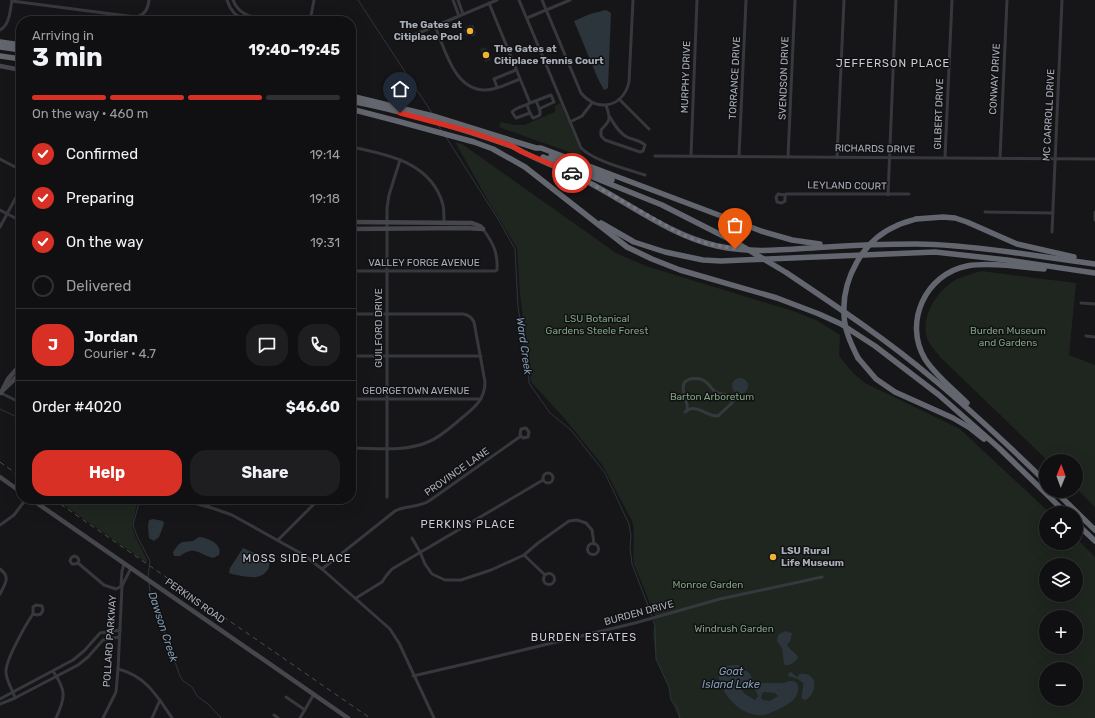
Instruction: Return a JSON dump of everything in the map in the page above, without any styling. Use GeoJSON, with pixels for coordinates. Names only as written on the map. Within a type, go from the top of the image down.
{"type":"FeatureCollection","features":[{"type":"Feature","properties":{"kind":"highway"},"geometry":{"type":"LineString","coordinates":[[0,42],[16,44]]}},
{"type":"Feature","properties":{"kind":"highway"},"geometry":{"type":"LineString","coordinates":[[0,47],[16,49]]}},
{"type":"Feature","properties":{"kind":"highway"},"geometry":{"type":"LineString","coordinates":[[0,56],[16,58]]}},
{"type":"Feature","properties":{"kind":"highway"},"geometry":{"type":"LineString","coordinates":[[356,97],[452,121],[536,148],[541,148],[780,237],[811,244],[936,244],[966,246],[1092,263]]}},
{"type":"Feature","properties":{"kind":"highway"},"geometry":{"type":"LineString","coordinates":[[356,103],[468,131],[563,164],[662,205],[737,243],[787,273],[859,322],[931,376],[1039,475]]}},
{"type":"Feature","properties":{"kind":"highway"},"geometry":{"type":"LineString","coordinates":[[356,110],[484,145],[524,166],[627,247],[680,270],[777,298],[841,324],[875,346],[912,374],[999,448],[1059,506]]}},
{"type":"Feature","properties":{"kind":"highway"},"geometry":{"type":"LineString","coordinates":[[512,146],[522,152],[568,171],[668,227],[701,242],[735,249],[762,251],[846,245]]}},
{"type":"Feature","properties":{"kind":"highway"},"geometry":{"type":"LineString","coordinates":[[536,148],[651,198],[662,205]]}},
{"type":"Feature","properties":{"kind":"highway"},"geometry":{"type":"LineString","coordinates":[[580,211],[634,242],[664,252],[703,260],[935,252],[986,257],[1095,273]]}},
{"type":"Feature","properties":{"kind":"highway"},"geometry":{"type":"LineString","coordinates":[[999,448],[957,421],[895,392],[876,379],[858,358],[847,332],[844,314],[844,298],[851,273],[860,257],[871,243],[895,226],[916,219],[943,217],[955,218],[1017,244],[1085,259],[1092,263]]}},
{"type":"Feature","properties":{"kind":"highway"},"geometry":{"type":"LineString","coordinates":[[991,430],[985,420],[932,369],[923,355],[916,328],[918,311],[923,298],[932,285],[941,277],[956,269],[969,265],[1062,271],[1068,269]]}},
{"type":"Feature","properties":{"kind":"highway"},"geometry":{"type":"LineString","coordinates":[[1062,498],[1095,530]]}},
{"type":"Feature","properties":{"kind":"highway"},"geometry":{"type":"LineString","coordinates":[[1083,530],[1095,541]]}},
{"type":"Feature","properties":{"kind":"main road"},"geometry":{"type":"LineString","coordinates":[[0,66],[16,69]]}},
{"type":"Feature","properties":{"kind":"main road"},"geometry":{"type":"LineString","coordinates":[[356,222],[466,223],[476,224],[483,230]]}},
{"type":"Feature","properties":{"kind":"main road"},"geometry":{"type":"LineString","coordinates":[[466,223],[466,228]]}},
{"type":"Feature","properties":{"kind":"main road"},"geometry":{"type":"LineString","coordinates":[[356,228],[466,228],[483,230]]}},
{"type":"Feature","properties":{"kind":"main road"},"geometry":{"type":"LineString","coordinates":[[0,394],[8,379],[16,370]]}},
{"type":"Feature","properties":{"kind":"main road"},"geometry":{"type":"LineString","coordinates":[[0,394],[16,378]]}},
{"type":"Feature","properties":{"kind":"main road"},"geometry":{"type":"LineString","coordinates":[[0,477],[16,488]]}},
{"type":"Feature","properties":{"kind":"main road","name":"PERKINS ROAD"},"geometry":{"type":"LineString","coordinates":[[38,504],[348,718]]}},
{"type":"Feature","properties":{"kind":"street"},"geometry":{"type":"LineString","coordinates":[[0,30],[7,24],[12,0],[123,16]]}},
{"type":"Feature","properties":{"kind":"street"},"geometry":{"type":"LineString","coordinates":[[140,16],[144,13],[148,6],[149,0]]}},
{"type":"Feature","properties":{"kind":"street"},"geometry":{"type":"LineString","coordinates":[[227,0],[230,7],[237,16]]}},
{"type":"Feature","properties":{"kind":"street"},"geometry":{"type":"LineString","coordinates":[[311,16],[314,0]]}},
{"type":"Feature","properties":{"kind":"street"},"geometry":{"type":"LineString","coordinates":[[453,0],[461,15]]}},
{"type":"Feature","properties":{"kind":"street"},"geometry":{"type":"LineString","coordinates":[[458,0],[461,15]]}},
{"type":"Feature","properties":{"kind":"street"},"geometry":{"type":"LineString","coordinates":[[414,35],[497,0]]}},
{"type":"Feature","properties":{"kind":"street"},"geometry":{"type":"LineString","coordinates":[[519,0],[581,148],[594,158],[645,175]]}},
{"type":"Feature","properties":{"kind":"street"},"geometry":{"type":"LineString","coordinates":[[542,0],[581,93],[592,103],[606,105],[619,100],[624,95],[630,82],[633,0]]}},
{"type":"Feature","properties":{"kind":"street"},"geometry":{"type":"LineString","coordinates":[[526,18],[570,0]]}},
{"type":"Feature","properties":{"kind":"street","name":"MURPHY DRIVE"},"geometry":{"type":"LineString","coordinates":[[691,156],[697,0]]}},
{"type":"Feature","properties":{"kind":"street","name":"TORRANCE DRIVE"},"geometry":{"type":"LineString","coordinates":[[739,156],[746,0]]}},
{"type":"Feature","properties":{"kind":"street","name":"SVENDSON DRIVE"},"geometry":{"type":"LineString","coordinates":[[788,156],[795,0]]}},
{"type":"Feature","properties":{"kind":"street"},"geometry":{"type":"LineString","coordinates":[[837,157],[844,0]]}},
{"type":"Feature","properties":{"kind":"street"},"geometry":{"type":"LineString","coordinates":[[888,195],[896,0]]}},
{"type":"Feature","properties":{"kind":"street","name":"GILBERT DRIVE"},"geometry":{"type":"LineString","coordinates":[[945,157],[952,0]]}},
{"type":"Feature","properties":{"kind":"street","name":"CONWAY DRIVE"},"geometry":{"type":"LineString","coordinates":[[1000,158],[1007,0]]}},
{"type":"Feature","properties":{"kind":"street","name":"MC CARROLL DRIVE"},"geometry":{"type":"LineString","coordinates":[[1052,232],[1062,0]]}},
{"type":"Feature","properties":{"kind":"street"},"geometry":{"type":"LineString","coordinates":[[230,7],[233,2],[242,13],[250,16]]}},
{"type":"Feature","properties":{"kind":"street"},"geometry":{"type":"LineString","coordinates":[[489,3],[520,78],[529,104],[530,113],[533,118],[540,115],[536,101]]}},
{"type":"Feature","properties":{"kind":"street"},"geometry":{"type":"LineString","coordinates":[[435,26],[453,69],[459,79],[476,89],[486,90],[520,78]]}},
{"type":"Feature","properties":{"kind":"street"},"geometry":{"type":"LineString","coordinates":[[497,87],[494,79],[516,70]]}},
{"type":"Feature","properties":{"kind":"street"},"geometry":{"type":"LineString","coordinates":[[530,113],[516,118],[512,112],[550,95],[554,102],[539,109]]}},
{"type":"Feature","properties":{"kind":"street"},"geometry":{"type":"LineString","coordinates":[[619,100],[649,129]]}},
{"type":"Feature","properties":{"kind":"street"},"geometry":{"type":"LineString","coordinates":[[570,122],[582,116],[592,103]]}},
{"type":"Feature","properties":{"kind":"street"},"geometry":{"type":"LineString","coordinates":[[606,105],[614,124],[627,137],[642,142],[645,145],[643,151],[640,152],[605,140],[601,136],[602,130],[609,122],[610,117]]}},
{"type":"Feature","properties":{"kind":"street"},"geometry":{"type":"LineString","coordinates":[[356,148],[400,160],[420,170],[429,178],[441,199],[443,206],[444,228]]}},
{"type":"Feature","properties":{"kind":"street","name":"RICHARDS DRIVE"},"geometry":{"type":"LineString","coordinates":[[655,156],[1095,159]]}},
{"type":"Feature","properties":{"kind":"street"},"geometry":{"type":"LineString","coordinates":[[0,159],[16,167]]}},
{"type":"Feature","properties":{"kind":"street","name":"GUILFORD DRIVE"},"geometry":{"type":"LineString","coordinates":[[387,497],[388,201],[400,160]]}},
{"type":"Feature","properties":{"kind":"street","name":"LEYLAND COURT"},"geometry":{"type":"LineString","coordinates":[[785,195],[910,194]]}},
{"type":"Feature","properties":{"kind":"street"},"geometry":{"type":"LineString","coordinates":[[0,227],[16,197]]}},
{"type":"Feature","properties":{"kind":"street"},"geometry":{"type":"LineString","coordinates":[[0,210],[16,218]]}},
{"type":"Feature","properties":{"kind":"street"},"geometry":{"type":"LineString","coordinates":[[985,212],[1053,213]]}},
{"type":"Feature","properties":{"kind":"street"},"geometry":{"type":"LineString","coordinates":[[1095,212],[1095,220]]}},
{"type":"Feature","properties":{"kind":"street","name":"VALLEY FORGE AVENUE"},"geometry":{"type":"LineString","coordinates":[[356,271],[495,271],[497,270],[498,259],[496,252],[491,240],[483,230]]}},
{"type":"Feature","properties":{"kind":"street"},"geometry":{"type":"LineString","coordinates":[[1081,303],[1095,304]]}},
{"type":"Feature","properties":{"kind":"street"},"geometry":{"type":"LineString","coordinates":[[356,314],[463,314],[471,317],[474,322],[485,382],[485,389],[481,399],[474,408],[440,435],[428,442],[411,447],[356,448]]}},
{"type":"Feature","properties":{"kind":"street"},"geometry":{"type":"LineString","coordinates":[[1086,336],[1095,337]]}},
{"type":"Feature","properties":{"kind":"street"},"geometry":{"type":"LineString","coordinates":[[356,356],[481,356]]}},
{"type":"Feature","properties":{"kind":"street"},"geometry":{"type":"LineString","coordinates":[[698,378],[703,380],[716,392],[731,396],[733,400],[732,403],[718,416],[711,415],[702,410],[686,411],[688,406],[683,396],[682,389],[684,383],[690,379],[698,378]]}},
{"type":"Feature","properties":{"kind":"street"},"geometry":{"type":"LineString","coordinates":[[0,394],[16,401]]}},
{"type":"Feature","properties":{"kind":"street","name":"GEORGETOWN AVENUE"},"geometry":{"type":"LineString","coordinates":[[356,399],[481,399]]}},
{"type":"Feature","properties":{"kind":"street","name":"PROVINCE LANE"},"geometry":{"type":"LineString","coordinates":[[322,569],[395,511],[402,508],[423,505],[429,502],[521,436]]}},
{"type":"Feature","properties":{"kind":"street"},"geometry":{"type":"LineString","coordinates":[[356,598],[382,582],[392,569],[543,480]]}},
{"type":"Feature","properties":{"kind":"street"},"geometry":{"type":"LineString","coordinates":[[0,525],[14,515],[22,504]]}},
{"type":"Feature","properties":{"kind":"street"},"geometry":{"type":"LineString","coordinates":[[199,504],[232,515],[304,555],[356,598],[390,629],[399,643],[413,676],[434,718]]}},
{"type":"Feature","properties":{"kind":"street"},"geometry":{"type":"LineString","coordinates":[[278,540],[314,504]]}},
{"type":"Feature","properties":{"kind":"street"},"geometry":{"type":"LineString","coordinates":[[412,538],[425,564],[432,574],[445,580],[461,580],[491,570],[524,555],[569,521],[577,520],[586,523],[592,530],[594,544]]}},
{"type":"Feature","properties":{"kind":"street"},"geometry":{"type":"LineString","coordinates":[[524,555],[545,575]]}},
{"type":"Feature","properties":{"kind":"street"},"geometry":{"type":"LineString","coordinates":[[78,563],[104,585],[116,589],[122,586]]}},
{"type":"Feature","properties":{"kind":"street","name":"POLLARD PARKWAY"},"geometry":{"type":"LineString","coordinates":[[103,718],[116,692],[120,637],[121,585],[124,564]]}},
{"type":"Feature","properties":{"kind":"street","name":"POLLARD PARKWAY"},"geometry":{"type":"LineString","coordinates":[[122,586],[131,568]]}},
{"type":"Feature","properties":{"kind":"street"},"geometry":{"type":"LineString","coordinates":[[0,569],[5,573],[6,583],[0,594]]}},
{"type":"Feature","properties":{"kind":"street","name":"BURDEN DRIVE"},"geometry":{"type":"LineString","coordinates":[[413,676],[648,619],[737,595],[822,577]]}},
{"type":"Feature","properties":{"kind":"street"},"geometry":{"type":"LineString","coordinates":[[15,698],[7,678],[6,668],[8,659],[34,614]]}},
{"type":"Feature","properties":{"kind":"street"},"geometry":{"type":"LineString","coordinates":[[0,700],[13,691],[78,657],[100,633],[120,630]]}},
{"type":"Feature","properties":{"kind":"street"},"geometry":{"type":"LineString","coordinates":[[0,704],[15,698],[84,661],[103,640],[120,637]]}},
{"type":"Feature","properties":{"kind":"street"},"geometry":{"type":"LineString","coordinates":[[118,670],[126,671],[140,678],[146,683],[172,718]]}},
{"type":"Feature","properties":{"kind":"street"},"geometry":{"type":"LineString","coordinates":[[53,671],[57,676],[63,690],[64,698],[56,718]]}},
{"type":"Feature","properties":{"kind":"street"},"geometry":{"type":"LineString","coordinates":[[300,718],[314,694]]}},
{"type":"Feature","properties":{"kind":"street"},"geometry":{"type":"LineString","coordinates":[[286,697],[305,710]]}},
{"type":"Feature","properties":{"kind":"street"},"geometry":{"type":"LineString","coordinates":[[152,718],[160,700]]}},
{"type":"Feature","properties":{"kind":"street"},"geometry":{"type":"LineString","coordinates":[[274,715],[278,718]]}},
{"type":"Feature","properties":{"kind":"green space","name":"The Gates at Citiplace Tennis Court"},"geometry":{"type":"Polygon","coordinates":[[[486,47],[491,60],[485,62],[480,49],[486,47]]]}},
{"type":"Feature","properties":{"kind":"green space"},"geometry":{"type":"Polygon","coordinates":[[[560,103],[583,157],[499,127],[501,122],[514,125],[524,125],[555,112],[555,106],[560,103]]]}},
{"type":"Feature","properties":{"kind":"green space"},"geometry":{"type":"Polygon","coordinates":[[[455,142],[462,144],[616,253],[646,266],[796,312],[818,321],[840,335],[839,356],[854,374],[865,383],[960,429],[1042,506],[1039,506],[1039,550],[1083,550],[1083,545],[1095,557],[1095,718],[679,718],[671,700],[669,687],[656,659],[653,634],[655,616],[634,564],[634,532],[632,521],[603,466],[566,420],[531,382],[520,294],[517,248],[455,142]]]}},
{"type":"Feature","properties":{"kind":"green space","name":"Burden Museum and Gardens"},"geometry":{"type":"Polygon","coordinates":[[[981,271],[1076,283],[1069,355],[1095,365],[1095,507],[1083,495],[1083,454],[1041,454],[941,358],[931,346],[927,338],[926,330],[928,312],[937,296],[943,289],[957,279],[981,271]]]}},
{"type":"Feature","properties":{"kind":"green space"},"geometry":{"type":"Polygon","coordinates":[[[62,504],[137,504],[132,526],[147,563],[62,504]]]}},
{"type":"Feature","properties":{"kind":"water"},"geometry":{"type":"Polygon","coordinates":[[[606,10],[611,13],[608,88],[604,90],[574,21],[590,14],[606,10]]]}},
{"type":"Feature","properties":{"kind":"water","name":"The Gates at Citiplace Pool"},"geometry":{"type":"Polygon","coordinates":[[[473,25],[476,33],[474,33],[475,35],[471,36],[469,34],[467,36],[464,30],[467,29],[466,27],[473,25]]]}},
{"type":"Feature","properties":{"kind":"water"},"geometry":{"type":"Polygon","coordinates":[[[737,378],[743,378],[748,383],[746,392],[743,394],[737,394],[732,389],[732,383],[737,378]]]}},
{"type":"Feature","properties":{"kind":"water"},"geometry":{"type":"Polygon","coordinates":[[[153,519],[163,521],[164,524],[159,537],[154,541],[149,538],[148,526],[149,520],[153,519]]]}},
{"type":"Feature","properties":{"kind":"water"},"geometry":{"type":"Polygon","coordinates":[[[199,537],[214,542],[219,548],[219,555],[213,558],[196,551],[189,551],[180,556],[174,556],[173,552],[178,545],[182,542],[193,541],[199,537]]]}},
{"type":"Feature","properties":{"kind":"water"},"geometry":{"type":"Polygon","coordinates":[[[243,548],[268,559],[269,568],[265,573],[254,577],[229,573],[230,568],[243,548]]]}},
{"type":"Feature","properties":{"kind":"water"},"geometry":{"type":"Polygon","coordinates":[[[785,631],[792,633],[790,642],[787,644],[798,658],[789,665],[785,665],[784,663],[782,648],[777,641],[778,635],[785,631]]]}},
{"type":"Feature","properties":{"kind":"water","name":"Goat Island Lake"},"geometry":{"type":"Polygon","coordinates":[[[738,665],[749,673],[755,683],[796,682],[798,685],[798,691],[794,699],[780,708],[764,715],[750,714],[737,706],[726,695],[719,680],[720,672],[725,666],[738,665]],[[740,684],[739,687],[745,694],[755,700],[758,696],[755,690],[749,686],[740,684]],[[764,692],[761,698],[763,700],[770,701],[778,696],[775,693],[764,692]]]}},
{"type":"Feature","properties":{"kind":"water"},"geometry":{"type":"Polygon","coordinates":[[[791,672],[797,677],[800,674],[806,674],[813,679],[813,692],[806,700],[802,699],[803,683],[798,679],[788,676],[791,672]]]}},
{"type":"Feature","properties":{"kind":"waterway","name":"Ward Creek"},"geometry":{"type":"LineString","coordinates":[[358,0],[432,113]]}},
{"type":"Feature","properties":{"kind":"waterway","name":"Ward Creek"},"geometry":{"type":"LineString","coordinates":[[438,125],[442,131]]}},
{"type":"Feature","properties":{"kind":"waterway","name":"Ward Creek"},"geometry":{"type":"LineString","coordinates":[[446,137],[498,219],[515,249],[518,307],[528,366],[529,383],[550,413],[571,430],[605,473],[629,524],[632,564],[652,616]]}},
{"type":"Feature","properties":{"kind":"waterway","name":"Dawson Creek"},"geometry":{"type":"LineString","coordinates":[[0,409],[16,417]]}},
{"type":"Feature","properties":{"kind":"waterway","name":"Dawson Creek"},"geometry":{"type":"LineString","coordinates":[[139,504],[133,525],[150,561],[148,577]]}},
{"type":"Feature","properties":{"kind":"waterway","name":"Dawson Creek"},"geometry":{"type":"LineString","coordinates":[[149,583],[150,591],[180,676],[183,681],[192,687],[197,696],[208,704],[221,718]]}},
{"type":"Feature","properties":{"kind":"waterway","name":"Ward Creek"},"geometry":{"type":"LineString","coordinates":[[653,620],[655,626],[656,659],[669,687],[671,700],[677,707],[680,718]]}},
{"type":"Feature","properties":{"kind":"railway"},"geometry":{"type":"LineString","coordinates":[[0,462],[16,473]]}},
{"type":"Feature","properties":{"kind":"railway"},"geometry":{"type":"LineString","coordinates":[[60,504],[370,718]]}},
{"type":"Feature","properties":{"kind":"way so far"},"geometry":{"type":"LineString","coordinates":[[572,173],[683,235],[701,242],[735,249]]}},
{"type":"Feature","properties":{"kind":"place","name":"The Gates at Citiplace Pool"},"geometry":{"type":"Point","coordinates":[470,31]}},
{"type":"Feature","properties":{"kind":"place","name":"The Gates at Citiplace Tennis Court"},"geometry":{"type":"Point","coordinates":[486,55]}},
{"type":"Feature","properties":{"kind":"place","name":"LSU Rural Life Museum"},"geometry":{"type":"Point","coordinates":[773,557]}},
{"type":"Feature","properties":{"kind":"district","name":"JEFFERSON PLACE"},"geometry":{"type":"Point","coordinates":[893,63]}},
{"type":"Feature","properties":{"kind":"district","name":"PERKINS PLACE"},"geometry":{"type":"Point","coordinates":[468,524]}},
{"type":"Feature","properties":{"kind":"district","name":"MOSS SIDE PLACE"},"geometry":{"type":"Point","coordinates":[297,558]}},
{"type":"Feature","properties":{"kind":"district","name":"BURDEN ESTATES"},"geometry":{"type":"Point","coordinates":[584,637]}},
{"type":"Feature","properties":{"kind":"route"},"geometry":{"type":"LineString","coordinates":[[400,113],[468,131],[512,146],[522,152],[572,173]]}},
{"type":"Feature","properties":{"kind":"park label","name":"LSU Botanical Gardens Steele Forest"},"geometry":{"type":"Point","coordinates":[597,324]}},
{"type":"Feature","properties":{"kind":"park label","name":"Barton Arboretum"},"geometry":{"type":"Point","coordinates":[712,397]}},
{"type":"Feature","properties":{"kind":"park label","name":"Monroe Garden"},"geometry":{"type":"Point","coordinates":[708,585]}},
{"type":"Feature","properties":{"kind":"park label","name":"Windrush Garden"},"geometry":{"type":"Point","coordinates":[734,629]}}]}
